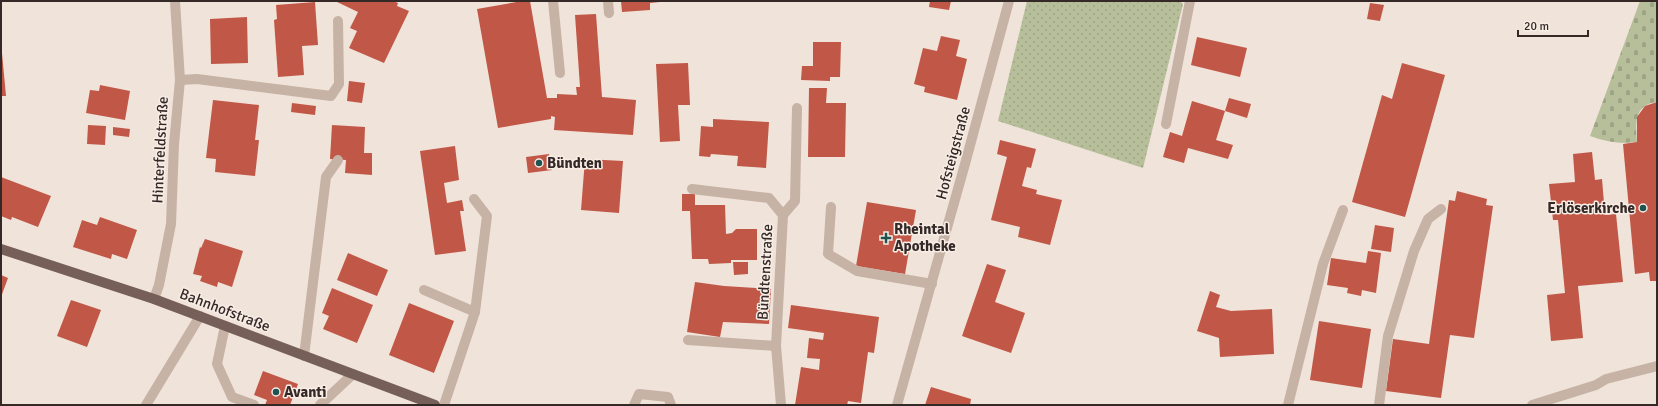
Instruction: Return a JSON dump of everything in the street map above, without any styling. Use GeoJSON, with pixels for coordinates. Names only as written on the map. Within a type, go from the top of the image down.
{"type":"FeatureCollection","features":[{"type":"Feature","properties":{"kind":"main road","name":"Bahnhofstraße"},"geometry":{"type":"LineString","coordinates":[[1,249],[154,299],[436,405]]}},
{"type":"Feature","properties":{"kind":"street","name":"Hinterfeldstraße"},"geometry":{"type":"LineString","coordinates":[[154,299],[159,285],[171,224],[174,144],[180,80],[175,1]]}},
{"type":"Feature","properties":{"kind":"street"},"geometry":{"type":"LineString","coordinates":[[553,1],[560,73]]}},
{"type":"Feature","properties":{"kind":"street"},"geometry":{"type":"LineString","coordinates":[[608,1],[609,13]]}},
{"type":"Feature","properties":{"kind":"street","name":"Hofsteigstraße"},"geometry":{"type":"LineString","coordinates":[[897,405],[932,284],[1009,1]]}},
{"type":"Feature","properties":{"kind":"street"},"geometry":{"type":"LineString","coordinates":[[1166,124],[1190,1]]}},
{"type":"Feature","properties":{"kind":"street"},"geometry":{"type":"LineString","coordinates":[[180,80],[197,79],[331,96],[339,84],[338,21]]}},
{"type":"Feature","properties":{"kind":"street"},"geometry":{"type":"LineString","coordinates":[[783,215],[795,201],[797,108]]}},
{"type":"Feature","properties":{"kind":"street"},"geometry":{"type":"LineString","coordinates":[[304,356],[326,177],[338,160]]}},
{"type":"Feature","properties":{"kind":"street","name":"Bündtenstraße"},"geometry":{"type":"LineString","coordinates":[[692,189],[769,198],[783,215],[776,346],[781,405]]}},
{"type":"Feature","properties":{"kind":"street"},"geometry":{"type":"LineString","coordinates":[[444,405],[475,312],[486,216],[474,199]]}},
{"type":"Feature","properties":{"kind":"street"},"geometry":{"type":"LineString","coordinates":[[831,207],[828,254],[857,271],[932,284]]}},
{"type":"Feature","properties":{"kind":"street"},"geometry":{"type":"LineString","coordinates":[[1379,405],[1388,336],[1414,251],[1428,219],[1441,209]]}},
{"type":"Feature","properties":{"kind":"street"},"geometry":{"type":"LineString","coordinates":[[1288,405],[1324,264],[1344,210]]}},
{"type":"Feature","properties":{"kind":"street"},"geometry":{"type":"LineString","coordinates":[[424,290],[475,312]]}},
{"type":"Feature","properties":{"kind":"street"},"geometry":{"type":"LineString","coordinates":[[146,405],[200,316]]}},
{"type":"Feature","properties":{"kind":"street"},"geometry":{"type":"LineString","coordinates":[[226,326],[217,364],[232,397],[254,405]]}},
{"type":"Feature","properties":{"kind":"street"},"geometry":{"type":"LineString","coordinates":[[688,340],[776,346]]}},
{"type":"Feature","properties":{"kind":"street"},"geometry":{"type":"LineString","coordinates":[[1538,404],[1596,385],[1606,380],[1657,366]]}},
{"type":"Feature","properties":{"kind":"street"},"geometry":{"type":"LineString","coordinates":[[320,405],[353,374]]}},
{"type":"Feature","properties":{"kind":"street"},"geometry":{"type":"LineString","coordinates":[[634,405],[639,394],[668,397],[671,405]]}},
{"type":"Feature","properties":{"kind":"green space"},"geometry":{"type":"Polygon","coordinates":[[[1027,1],[1180,1],[1183,4],[1143,168],[998,121],[1027,1]]]}},
{"type":"Feature","properties":{"kind":"green space"},"geometry":{"type":"Polygon","coordinates":[[[1640,1],[1657,1],[1657,102],[1649,104],[1640,111],[1636,129],[1637,142],[1624,143],[1602,140],[1590,136],[1640,1]]]}},
{"type":"Feature","properties":{"kind":"building"},"geometry":{"type":"Polygon","coordinates":[[[335,1],[393,1],[398,3],[397,6],[409,11],[384,63],[349,48],[357,31],[350,28],[358,12],[335,1]]]}},
{"type":"Feature","properties":{"kind":"building"},"geometry":{"type":"Polygon","coordinates":[[[530,1],[547,98],[557,98],[557,94],[577,95],[576,87],[580,87],[575,15],[596,14],[602,97],[636,100],[633,135],[554,130],[555,117],[551,116],[551,119],[498,128],[477,9],[530,1]]]}},
{"type":"Feature","properties":{"kind":"building"},"geometry":{"type":"Polygon","coordinates":[[[621,1],[660,2],[650,3],[650,10],[622,12],[621,1]]]}},
{"type":"Feature","properties":{"kind":"building"},"geometry":{"type":"Polygon","coordinates":[[[930,1],[951,1],[949,10],[929,7],[930,1]]]}},
{"type":"Feature","properties":{"kind":"building"},"geometry":{"type":"Polygon","coordinates":[[[315,2],[318,45],[302,46],[304,75],[278,77],[274,20],[277,19],[276,5],[315,2]]]}},
{"type":"Feature","properties":{"kind":"building"},"geometry":{"type":"Polygon","coordinates":[[[1370,3],[1384,5],[1380,21],[1367,19],[1370,3]]]}},
{"type":"Feature","properties":{"kind":"building"},"geometry":{"type":"Polygon","coordinates":[[[247,17],[248,63],[211,64],[210,19],[247,17]]]}},
{"type":"Feature","properties":{"kind":"building"},"geometry":{"type":"Polygon","coordinates":[[[941,36],[960,40],[956,56],[967,59],[957,100],[924,92],[925,87],[914,84],[923,48],[937,51],[941,36]]]}},
{"type":"Feature","properties":{"kind":"building"},"geometry":{"type":"Polygon","coordinates":[[[1197,37],[1247,48],[1240,77],[1191,65],[1197,37]]]}},
{"type":"Feature","properties":{"kind":"building"},"geometry":{"type":"Polygon","coordinates":[[[813,42],[841,42],[840,77],[830,77],[830,81],[801,80],[802,66],[813,66],[813,42]]]}},
{"type":"Feature","properties":{"kind":"building"},"geometry":{"type":"Polygon","coordinates":[[[2,53],[6,96],[1,96],[2,53]]]}},
{"type":"Feature","properties":{"kind":"building"},"geometry":{"type":"Polygon","coordinates":[[[688,63],[690,105],[678,105],[680,141],[660,142],[656,64],[688,63]]]}},
{"type":"Feature","properties":{"kind":"building"},"geometry":{"type":"Polygon","coordinates":[[[1402,63],[1445,75],[1405,217],[1352,202],[1382,95],[1392,99],[1402,63]]]}},
{"type":"Feature","properties":{"kind":"building"},"geometry":{"type":"Polygon","coordinates":[[[349,81],[365,83],[362,103],[347,101],[349,81]]]}},
{"type":"Feature","properties":{"kind":"building"},"geometry":{"type":"Polygon","coordinates":[[[100,85],[130,91],[125,120],[86,113],[90,90],[99,91],[100,85]]]}},
{"type":"Feature","properties":{"kind":"building"},"geometry":{"type":"Polygon","coordinates":[[[809,88],[827,88],[826,103],[846,103],[845,157],[808,157],[809,88]]]}},
{"type":"Feature","properties":{"kind":"building"},"geometry":{"type":"Polygon","coordinates":[[[1229,98],[1251,104],[1247,118],[1225,111],[1229,98]]]}},
{"type":"Feature","properties":{"kind":"building"},"geometry":{"type":"Polygon","coordinates":[[[213,100],[259,105],[255,140],[259,140],[255,176],[215,172],[216,159],[206,158],[213,100]]]}},
{"type":"Feature","properties":{"kind":"building"},"geometry":{"type":"Polygon","coordinates":[[[1192,101],[1225,111],[1216,140],[1233,145],[1228,159],[1188,148],[1184,163],[1163,157],[1170,132],[1182,136],[1192,101]]]}},
{"type":"Feature","properties":{"kind":"building","name":"Erlöserkirche"},"geometry":{"type":"Polygon","coordinates":[[[1657,102],[1657,281],[1650,281],[1649,272],[1635,274],[1623,144],[1637,142],[1637,117],[1645,106],[1657,102]]]}},
{"type":"Feature","properties":{"kind":"building"},"geometry":{"type":"Polygon","coordinates":[[[292,103],[316,106],[315,115],[291,112],[292,103]]]}},
{"type":"Feature","properties":{"kind":"building"},"geometry":{"type":"Polygon","coordinates":[[[713,119],[769,122],[766,168],[737,166],[738,156],[711,154],[710,157],[699,156],[701,126],[713,127],[713,119]]]}},
{"type":"Feature","properties":{"kind":"building"},"geometry":{"type":"Polygon","coordinates":[[[88,125],[106,126],[105,145],[87,144],[88,125]]]}},
{"type":"Feature","properties":{"kind":"building"},"geometry":{"type":"Polygon","coordinates":[[[332,125],[365,127],[364,153],[372,153],[372,175],[345,173],[346,160],[330,159],[332,125]]]}},
{"type":"Feature","properties":{"kind":"building"},"geometry":{"type":"Polygon","coordinates":[[[113,127],[130,129],[129,137],[113,135],[113,127]]]}},
{"type":"Feature","properties":{"kind":"building"},"geometry":{"type":"Polygon","coordinates":[[[1000,140],[1036,149],[1031,168],[1027,167],[1022,186],[1037,190],[1036,194],[1062,200],[1050,245],[1018,237],[1020,227],[991,220],[1007,157],[997,154],[1000,140]]]}},
{"type":"Feature","properties":{"kind":"building"},"geometry":{"type":"Polygon","coordinates":[[[455,146],[459,180],[444,183],[447,203],[462,200],[464,211],[460,211],[466,251],[435,255],[420,151],[455,146]]]}},
{"type":"Feature","properties":{"kind":"building"},"geometry":{"type":"Polygon","coordinates":[[[1592,152],[1595,180],[1602,179],[1605,215],[1616,214],[1623,282],[1578,286],[1583,338],[1551,341],[1547,295],[1565,293],[1558,220],[1553,220],[1549,184],[1575,182],[1573,154],[1592,152]]]}},
{"type":"Feature","properties":{"kind":"building","name":"Bündten"},"geometry":{"type":"Polygon","coordinates":[[[549,154],[552,170],[528,173],[526,157],[549,154]]]}},
{"type":"Feature","properties":{"kind":"building"},"geometry":{"type":"Polygon","coordinates":[[[585,159],[623,161],[619,213],[581,210],[585,159]]]}},
{"type":"Feature","properties":{"kind":"building"},"geometry":{"type":"Polygon","coordinates":[[[1,177],[51,196],[38,227],[12,217],[11,220],[1,216],[1,177]]]}},
{"type":"Feature","properties":{"kind":"building"},"geometry":{"type":"Polygon","coordinates":[[[1457,191],[1487,199],[1486,205],[1493,206],[1474,338],[1450,335],[1441,398],[1386,391],[1393,339],[1429,344],[1449,200],[1455,201],[1457,191]]]}},
{"type":"Feature","properties":{"kind":"building"},"geometry":{"type":"Polygon","coordinates":[[[682,194],[695,194],[695,205],[725,205],[726,234],[732,233],[736,229],[757,229],[757,260],[731,260],[731,263],[709,264],[708,259],[692,259],[690,211],[682,211],[682,194]]]}},
{"type":"Feature","properties":{"kind":"building","name":"Rheintal Apotheke"},"geometry":{"type":"Polygon","coordinates":[[[867,202],[916,210],[905,274],[856,266],[867,202]]]}},
{"type":"Feature","properties":{"kind":"building"},"geometry":{"type":"Polygon","coordinates":[[[100,217],[137,230],[127,259],[112,254],[111,259],[73,247],[82,220],[97,225],[100,217]]]}},
{"type":"Feature","properties":{"kind":"building"},"geometry":{"type":"Polygon","coordinates":[[[1375,225],[1394,228],[1391,252],[1371,249],[1375,225]]]}},
{"type":"Feature","properties":{"kind":"building"},"geometry":{"type":"Polygon","coordinates":[[[205,239],[243,251],[232,287],[218,282],[217,287],[200,281],[202,276],[193,274],[200,247],[201,248],[205,239]]]}},
{"type":"Feature","properties":{"kind":"building"},"geometry":{"type":"Polygon","coordinates":[[[1368,251],[1381,253],[1376,293],[1362,290],[1361,296],[1347,293],[1348,288],[1327,285],[1331,258],[1366,263],[1368,251]]]}},
{"type":"Feature","properties":{"kind":"building"},"geometry":{"type":"Polygon","coordinates":[[[348,253],[388,270],[377,296],[337,280],[348,253]]]}},
{"type":"Feature","properties":{"kind":"building"},"geometry":{"type":"Polygon","coordinates":[[[733,262],[748,262],[748,274],[734,275],[733,262]]]}},
{"type":"Feature","properties":{"kind":"building"},"geometry":{"type":"Polygon","coordinates":[[[987,264],[1006,270],[995,302],[1025,313],[1011,353],[962,336],[987,264]]]}},
{"type":"Feature","properties":{"kind":"building"},"geometry":{"type":"Polygon","coordinates":[[[1,275],[8,278],[1,297],[1,275]]]}},
{"type":"Feature","properties":{"kind":"building"},"geometry":{"type":"Polygon","coordinates":[[[695,282],[724,286],[771,289],[769,324],[723,322],[720,337],[687,332],[695,282]]]}},
{"type":"Feature","properties":{"kind":"building"},"geometry":{"type":"Polygon","coordinates":[[[332,288],[373,305],[357,343],[323,329],[329,316],[322,313],[332,288]]]}},
{"type":"Feature","properties":{"kind":"building"},"geometry":{"type":"Polygon","coordinates":[[[1210,291],[1220,295],[1216,307],[1231,311],[1272,309],[1274,354],[1220,357],[1219,338],[1197,331],[1210,291]]]}},
{"type":"Feature","properties":{"kind":"building"},"geometry":{"type":"Polygon","coordinates":[[[71,300],[101,310],[87,347],[57,336],[71,300]]]}},
{"type":"Feature","properties":{"kind":"building"},"geometry":{"type":"Polygon","coordinates":[[[409,303],[454,321],[434,373],[389,355],[409,303]]]}},
{"type":"Feature","properties":{"kind":"building"},"geometry":{"type":"Polygon","coordinates":[[[791,305],[879,317],[874,353],[868,352],[861,403],[848,401],[847,405],[795,405],[801,367],[819,370],[820,359],[807,358],[809,338],[823,340],[824,333],[788,328],[791,305]]]}},
{"type":"Feature","properties":{"kind":"building"},"geometry":{"type":"Polygon","coordinates":[[[1319,321],[1371,329],[1362,388],[1310,380],[1319,321]]]}},
{"type":"Feature","properties":{"kind":"building"},"geometry":{"type":"Polygon","coordinates":[[[263,371],[298,384],[290,405],[265,405],[267,400],[254,395],[263,371]]]}},
{"type":"Feature","properties":{"kind":"building"},"geometry":{"type":"Polygon","coordinates":[[[931,387],[971,399],[970,405],[925,405],[931,387]]]}},
{"type":"Feature","properties":{"kind":"place","name":"Bündten"},"geometry":{"type":"Point","coordinates":[539,163]}},
{"type":"Feature","properties":{"kind":"place","name":"Erlöserkirche"},"geometry":{"type":"Point","coordinates":[1643,208]}},
{"type":"Feature","properties":{"kind":"place","name":"Rheintal Apotheke"},"geometry":{"type":"Point","coordinates":[886,238]}},
{"type":"Feature","properties":{"kind":"place","name":"Avanti"},"geometry":{"type":"Point","coordinates":[276,392]}}]}
